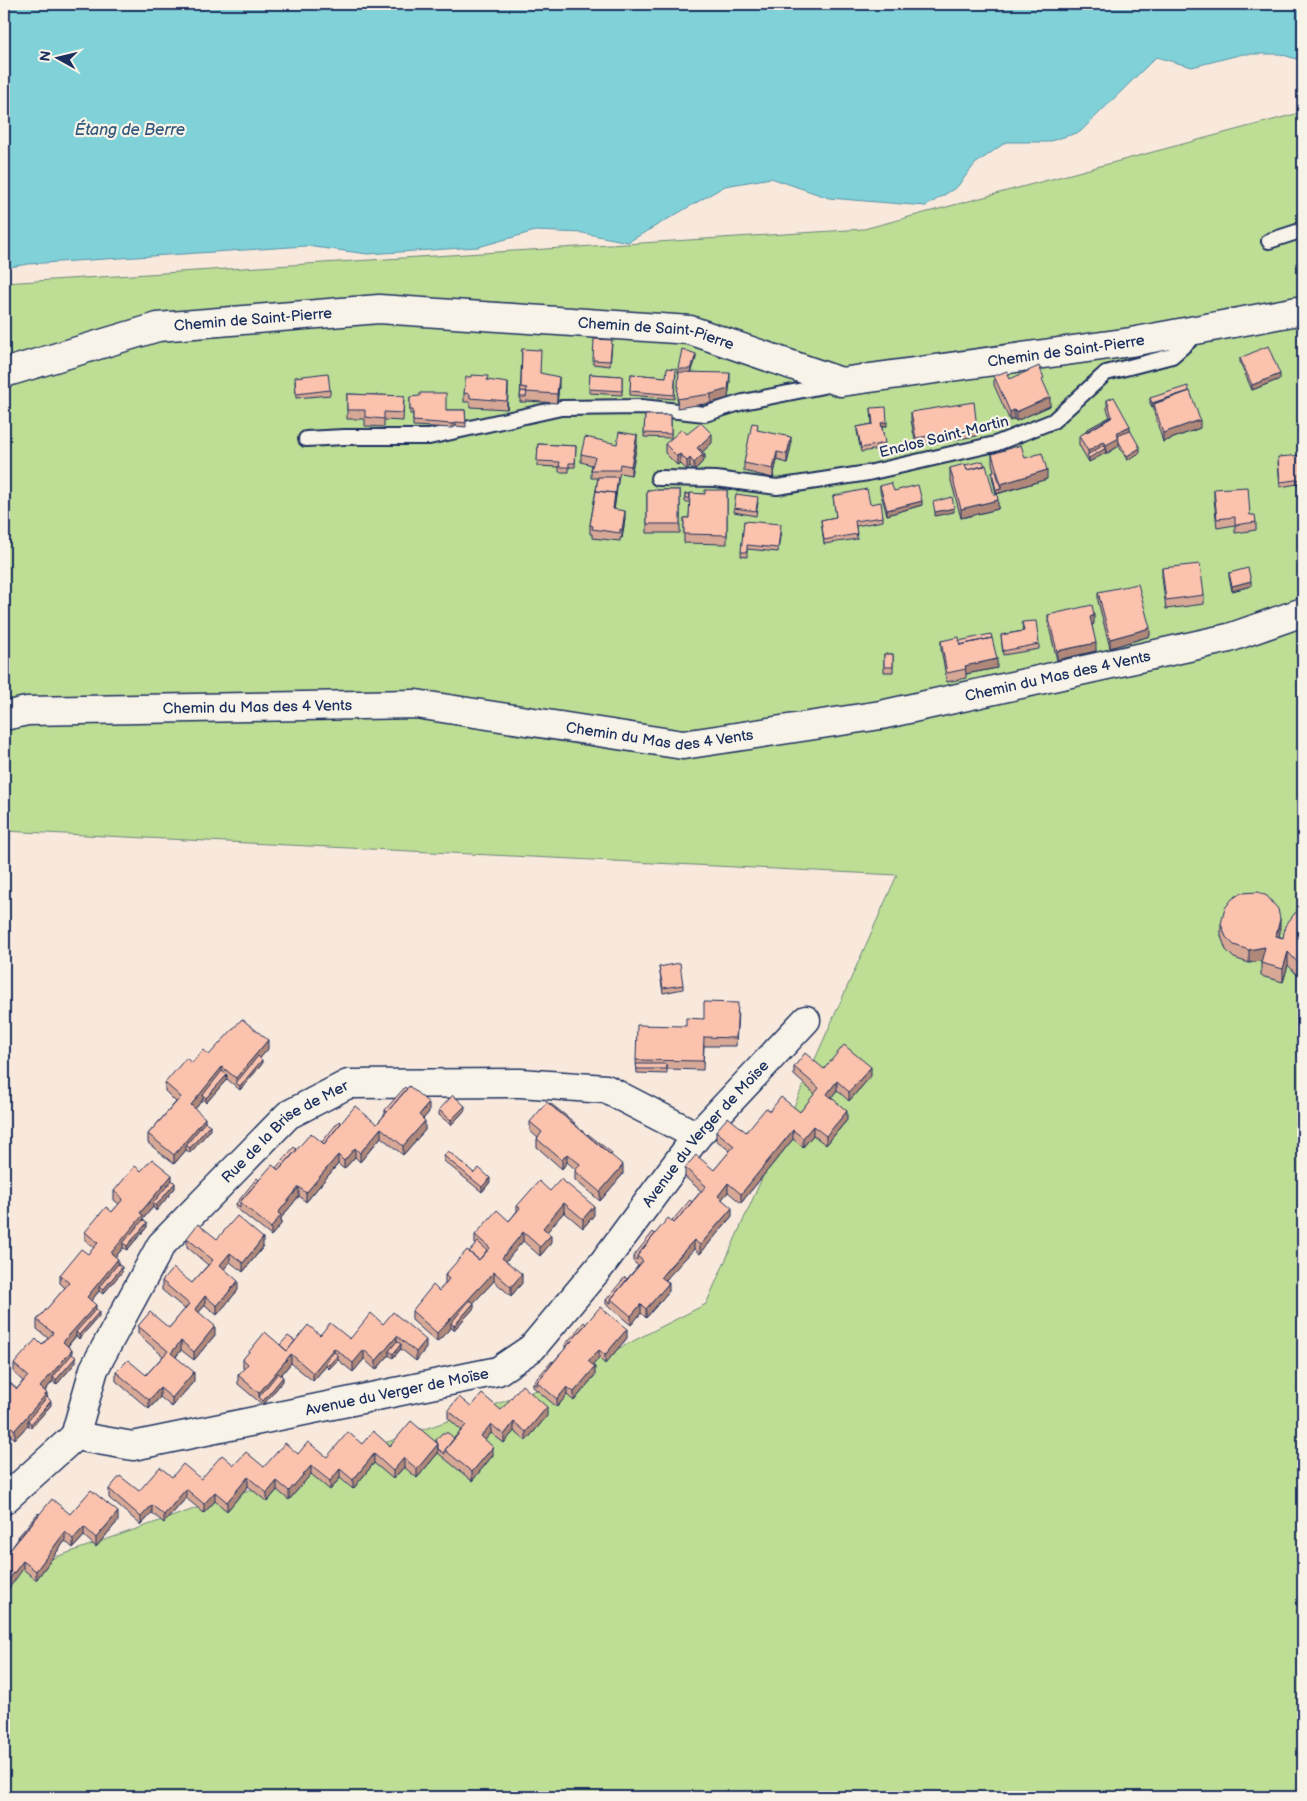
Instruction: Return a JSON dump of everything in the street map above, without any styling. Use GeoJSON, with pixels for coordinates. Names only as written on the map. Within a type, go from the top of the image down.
{"type":"FeatureCollection","features":[{"type":"Feature","properties":{"kind":"street","name":"Chemin de Saint-Pierre"},"geometry":{"type":"LineString","coordinates":[[4,372],[158,327],[379,309],[690,330],[841,382],[1131,342],[1303,310]]}},
{"type":"Feature","properties":{"kind":"street","name":"Chemin du Mas des 4 Vents"},"geometry":{"type":"LineString","coordinates":[[4,716],[27,711],[416,704],[683,745],[880,715],[1229,638],[1300,614]]}},
{"type":"Feature","properties":{"kind":"street","name":"Avenue du Verger de Moïse"},"geometry":{"type":"LineString","coordinates":[[75,1436],[133,1446],[498,1371],[532,1348],[603,1263],[697,1136],[806,1020]]}},
{"type":"Feature","properties":{"kind":"street","name":"Rue de la Brise de Mer"},"geometry":{"type":"LineString","coordinates":[[75,1436],[94,1369],[161,1245],[288,1115],[348,1084],[520,1083],[606,1089],[697,1136]]}},
{"type":"Feature","properties":{"kind":"street"},"geometry":{"type":"LineString","coordinates":[[4,1500],[75,1436]]}},
{"type":"Feature","properties":{"kind":"lane"},"geometry":{"type":"LineString","coordinates":[[1269,241],[1303,230]]}},
{"type":"Feature","properties":{"kind":"lane","name":"Enclos Saint-Martin"},"geometry":{"type":"LineString","coordinates":[[658,478],[716,479],[777,487],[868,473],[995,444],[1053,421],[1106,373],[1172,356],[1205,328]]}},
{"type":"Feature","properties":{"kind":"lane"},"geometry":{"type":"LineString","coordinates":[[306,439],[344,436],[429,437],[561,408],[642,407],[705,414],[743,402],[841,382]]}},
{"type":"Feature","properties":{"kind":"green space"},"geometry":{"type":"Polygon","coordinates":[[[1303,112],[1303,1797],[4,1797],[4,1575],[537,1390],[706,1304],[897,875],[4,831],[4,283],[864,229],[1303,112]]]}},
{"type":"Feature","properties":{"kind":"water","name":"Étang de Berre"},"geometry":{"type":"Polygon","coordinates":[[[4,4],[1303,4],[1303,61],[1280,54],[1243,54],[1192,67],[1156,57],[1080,132],[1047,142],[1006,142],[975,164],[957,187],[926,206],[829,198],[771,178],[725,186],[628,242],[583,233],[535,231],[478,247],[368,254],[306,246],[28,264],[4,268],[4,4]]]}},
{"type":"Feature","properties":{"kind":"building"},"geometry":{"type":"Polygon","coordinates":[[[594,339],[612,340],[610,361],[593,360],[594,339]]]}},
{"type":"Feature","properties":{"kind":"building"},"geometry":{"type":"Polygon","coordinates":[[[1268,346],[1280,374],[1252,385],[1240,358],[1268,346]]]}},
{"type":"Feature","properties":{"kind":"building"},"geometry":{"type":"Polygon","coordinates":[[[522,349],[541,350],[540,373],[559,377],[557,394],[526,392],[527,388],[521,387],[522,349]]]}},
{"type":"Feature","properties":{"kind":"building"},"geometry":{"type":"Polygon","coordinates":[[[682,349],[696,354],[691,369],[678,369],[682,349]]]}},
{"type":"Feature","properties":{"kind":"building"},"geometry":{"type":"Polygon","coordinates":[[[1039,366],[1044,378],[1042,379],[1050,397],[1016,412],[1014,410],[1010,412],[994,376],[1007,371],[1010,379],[1039,366]]]}},
{"type":"Feature","properties":{"kind":"building"},"geometry":{"type":"Polygon","coordinates":[[[667,368],[676,369],[674,395],[630,391],[631,374],[666,377],[667,368]]]}},
{"type":"Feature","properties":{"kind":"building"},"geometry":{"type":"Polygon","coordinates":[[[679,372],[730,373],[728,389],[711,394],[677,399],[679,372]]]}},
{"type":"Feature","properties":{"kind":"building"},"geometry":{"type":"Polygon","coordinates":[[[328,373],[330,390],[296,394],[295,377],[328,373]]]}},
{"type":"Feature","properties":{"kind":"building"},"geometry":{"type":"Polygon","coordinates":[[[590,374],[622,376],[622,391],[589,389],[590,374]]]}},
{"type":"Feature","properties":{"kind":"building"},"geometry":{"type":"Polygon","coordinates":[[[471,375],[488,376],[487,380],[508,383],[507,401],[470,398],[470,394],[464,393],[466,377],[471,377],[471,375]]]}},
{"type":"Feature","properties":{"kind":"building"},"geometry":{"type":"Polygon","coordinates":[[[1188,386],[1189,391],[1152,403],[1150,398],[1188,386]]]}},
{"type":"Feature","properties":{"kind":"building"},"geometry":{"type":"Polygon","coordinates":[[[521,391],[527,392],[526,397],[520,397],[521,391]]]}},
{"type":"Feature","properties":{"kind":"building"},"geometry":{"type":"Polygon","coordinates":[[[1190,391],[1200,420],[1163,433],[1154,404],[1190,391]]]}},
{"type":"Feature","properties":{"kind":"building"},"geometry":{"type":"Polygon","coordinates":[[[420,393],[446,393],[446,410],[465,410],[466,423],[456,422],[452,424],[413,421],[413,410],[410,410],[410,397],[420,396],[420,393]]]}},
{"type":"Feature","properties":{"kind":"building"},"geometry":{"type":"Polygon","coordinates":[[[347,394],[404,396],[403,413],[384,412],[384,419],[365,417],[365,410],[347,410],[347,394]]]}},
{"type":"Feature","properties":{"kind":"building"},"geometry":{"type":"Polygon","coordinates":[[[1114,397],[1130,426],[1116,433],[1119,438],[1106,445],[1104,441],[1088,451],[1079,436],[1112,417],[1107,400],[1114,397]]]}},
{"type":"Feature","properties":{"kind":"building"},"geometry":{"type":"Polygon","coordinates":[[[974,402],[977,428],[916,438],[911,412],[974,402]]]}},
{"type":"Feature","properties":{"kind":"building"},"geometry":{"type":"Polygon","coordinates":[[[886,407],[887,422],[881,423],[885,443],[861,448],[857,427],[873,424],[871,408],[886,407]]]}},
{"type":"Feature","properties":{"kind":"building"},"geometry":{"type":"Polygon","coordinates":[[[645,415],[671,415],[671,434],[644,433],[645,415]]]}},
{"type":"Feature","properties":{"kind":"building"},"geometry":{"type":"Polygon","coordinates":[[[1111,418],[1087,432],[1086,430],[1111,418]]]}},
{"type":"Feature","properties":{"kind":"building"},"geometry":{"type":"Polygon","coordinates":[[[701,423],[712,434],[697,448],[703,454],[694,463],[690,458],[687,461],[680,454],[677,456],[665,444],[682,429],[687,434],[701,423]]]}},
{"type":"Feature","properties":{"kind":"building"},"geometry":{"type":"Polygon","coordinates":[[[752,423],[758,424],[757,430],[791,437],[787,454],[777,452],[773,469],[744,463],[752,423]]]}},
{"type":"Feature","properties":{"kind":"building"},"geometry":{"type":"Polygon","coordinates":[[[1130,430],[1140,448],[1127,456],[1119,442],[1118,436],[1130,430]]]}},
{"type":"Feature","properties":{"kind":"building"},"geometry":{"type":"Polygon","coordinates":[[[619,432],[637,435],[631,466],[620,464],[619,470],[591,470],[595,457],[581,454],[585,437],[617,444],[619,432]]]}},
{"type":"Feature","properties":{"kind":"building"},"geometry":{"type":"Polygon","coordinates":[[[538,444],[576,446],[575,463],[569,463],[569,467],[559,467],[560,462],[537,461],[538,444]]]}},
{"type":"Feature","properties":{"kind":"building"},"geometry":{"type":"Polygon","coordinates":[[[1021,445],[1025,458],[1042,453],[1047,470],[1001,484],[992,454],[1021,445]]]}},
{"type":"Feature","properties":{"kind":"building"},"geometry":{"type":"Polygon","coordinates":[[[1104,445],[1106,448],[1089,458],[1087,455],[1104,445]]]}},
{"type":"Feature","properties":{"kind":"building"},"geometry":{"type":"Polygon","coordinates":[[[1303,455],[1303,479],[1280,482],[1278,457],[1303,455]]]}},
{"type":"Feature","properties":{"kind":"building"},"geometry":{"type":"Polygon","coordinates":[[[983,461],[985,466],[967,470],[965,465],[983,461]]]}},
{"type":"Feature","properties":{"kind":"building"},"geometry":{"type":"Polygon","coordinates":[[[965,464],[967,470],[986,465],[994,495],[997,494],[998,500],[961,509],[950,468],[965,464]]]}},
{"type":"Feature","properties":{"kind":"building"},"geometry":{"type":"Polygon","coordinates":[[[996,471],[1001,489],[996,490],[992,472],[996,471]]]}},
{"type":"Feature","properties":{"kind":"building"},"geometry":{"type":"Polygon","coordinates":[[[598,477],[618,477],[615,498],[615,493],[596,491],[598,477]]]}},
{"type":"Feature","properties":{"kind":"building"},"geometry":{"type":"Polygon","coordinates":[[[891,483],[894,491],[918,485],[922,501],[887,510],[880,486],[891,483]]]}},
{"type":"Feature","properties":{"kind":"building"},"geometry":{"type":"Polygon","coordinates":[[[1248,487],[1250,515],[1255,515],[1256,522],[1235,525],[1235,517],[1217,519],[1214,489],[1248,487]]]}},
{"type":"Feature","properties":{"kind":"building"},"geometry":{"type":"Polygon","coordinates":[[[867,489],[870,504],[881,502],[883,517],[855,521],[857,534],[824,540],[821,520],[836,517],[833,496],[867,489]]]}},
{"type":"Feature","properties":{"kind":"building"},"geometry":{"type":"Polygon","coordinates":[[[647,490],[680,490],[680,524],[647,524],[647,490]]]}},
{"type":"Feature","properties":{"kind":"building"},"geometry":{"type":"Polygon","coordinates":[[[705,490],[727,490],[727,535],[684,534],[684,518],[689,518],[690,493],[705,494],[705,490]]]}},
{"type":"Feature","properties":{"kind":"building"},"geometry":{"type":"Polygon","coordinates":[[[596,491],[615,493],[613,509],[625,511],[620,533],[592,529],[593,526],[590,525],[596,491]]]}},
{"type":"Feature","properties":{"kind":"building"},"geometry":{"type":"Polygon","coordinates":[[[685,494],[690,494],[690,498],[685,498],[685,494]]]}},
{"type":"Feature","properties":{"kind":"building"},"geometry":{"type":"Polygon","coordinates":[[[736,494],[758,497],[756,511],[734,508],[736,494]]]}},
{"type":"Feature","properties":{"kind":"building"},"geometry":{"type":"Polygon","coordinates":[[[952,497],[954,508],[935,512],[933,502],[952,497]]]}},
{"type":"Feature","properties":{"kind":"building"},"geometry":{"type":"Polygon","coordinates":[[[744,521],[781,524],[778,548],[747,545],[747,552],[741,552],[744,521]]]}},
{"type":"Feature","properties":{"kind":"building"},"geometry":{"type":"Polygon","coordinates":[[[1200,564],[1204,595],[1166,600],[1162,568],[1200,564]]]}},
{"type":"Feature","properties":{"kind":"building"},"geometry":{"type":"Polygon","coordinates":[[[1248,568],[1251,581],[1232,586],[1229,573],[1248,568]]]}},
{"type":"Feature","properties":{"kind":"building"},"geometry":{"type":"Polygon","coordinates":[[[1138,584],[1150,628],[1110,639],[1098,592],[1138,584]]]}},
{"type":"Feature","properties":{"kind":"building"},"geometry":{"type":"Polygon","coordinates":[[[1092,605],[1094,615],[1090,617],[1096,643],[1057,651],[1048,615],[1092,605]]]}},
{"type":"Feature","properties":{"kind":"building"},"geometry":{"type":"Polygon","coordinates":[[[1036,621],[1039,644],[1003,651],[1001,635],[1024,631],[1022,622],[1036,621]]]}},
{"type":"Feature","properties":{"kind":"building"},"geometry":{"type":"Polygon","coordinates":[[[991,634],[992,638],[960,645],[959,641],[991,634]]]}},
{"type":"Feature","properties":{"kind":"building"},"geometry":{"type":"Polygon","coordinates":[[[959,637],[960,645],[992,638],[997,659],[965,666],[966,669],[947,673],[941,641],[959,637]]]}},
{"type":"Feature","properties":{"kind":"building"},"geometry":{"type":"Polygon","coordinates":[[[884,654],[893,654],[893,667],[884,667],[884,654]]]}},
{"type":"Feature","properties":{"kind":"building"},"geometry":{"type":"Polygon","coordinates":[[[1258,892],[1267,896],[1278,909],[1280,919],[1276,936],[1283,938],[1285,926],[1295,913],[1303,909],[1303,964],[1298,963],[1288,952],[1283,969],[1261,963],[1265,947],[1249,950],[1234,945],[1226,937],[1221,924],[1225,908],[1232,899],[1241,893],[1258,892]]]}},
{"type":"Feature","properties":{"kind":"building"},"geometry":{"type":"Polygon","coordinates":[[[680,963],[683,985],[663,988],[659,967],[680,963]]]}},
{"type":"Feature","properties":{"kind":"building"},"geometry":{"type":"Polygon","coordinates":[[[704,1002],[738,1003],[736,1038],[704,1037],[703,1061],[636,1060],[637,1025],[686,1026],[686,1018],[704,1019],[704,1002]]]}},
{"type":"Feature","properties":{"kind":"building"},"geometry":{"type":"Polygon","coordinates":[[[242,1019],[268,1040],[236,1078],[222,1067],[191,1105],[205,1118],[174,1155],[148,1134],[181,1097],[165,1083],[186,1058],[192,1063],[203,1050],[209,1055],[242,1019]]]}},
{"type":"Feature","properties":{"kind":"building"},"geometry":{"type":"Polygon","coordinates":[[[844,1045],[871,1067],[849,1092],[837,1081],[827,1094],[847,1111],[826,1136],[813,1126],[803,1138],[793,1130],[741,1194],[728,1183],[718,1196],[732,1208],[700,1245],[694,1240],[671,1265],[661,1277],[669,1283],[646,1309],[641,1304],[631,1316],[611,1299],[643,1261],[637,1256],[668,1218],[674,1223],[706,1186],[685,1168],[696,1155],[714,1170],[734,1146],[716,1131],[728,1117],[746,1132],[766,1108],[770,1111],[781,1097],[800,1112],[819,1088],[794,1067],[805,1053],[824,1069],[844,1045]]]}},
{"type":"Feature","properties":{"kind":"building"},"geometry":{"type":"Polygon","coordinates":[[[258,1056],[262,1060],[240,1086],[236,1083],[258,1056]]]}},
{"type":"Feature","properties":{"kind":"building"},"geometry":{"type":"Polygon","coordinates":[[[636,1064],[666,1064],[667,1069],[637,1069],[636,1064]]]}},
{"type":"Feature","properties":{"kind":"building"},"geometry":{"type":"Polygon","coordinates":[[[222,1071],[227,1075],[206,1098],[203,1095],[222,1071]]]}},
{"type":"Feature","properties":{"kind":"building"},"geometry":{"type":"Polygon","coordinates":[[[409,1086],[429,1103],[419,1115],[425,1121],[403,1146],[381,1128],[360,1153],[355,1148],[344,1161],[338,1155],[306,1193],[299,1187],[278,1213],[281,1215],[271,1228],[240,1202],[272,1165],[279,1170],[311,1133],[324,1144],[355,1106],[377,1124],[409,1086]]]}},
{"type":"Feature","properties":{"kind":"building"},"geometry":{"type":"Polygon","coordinates":[[[405,1087],[407,1089],[387,1112],[385,1110],[405,1087]]]}},
{"type":"Feature","properties":{"kind":"building"},"geometry":{"type":"Polygon","coordinates":[[[453,1095],[465,1106],[451,1120],[439,1110],[453,1095]]]}},
{"type":"Feature","properties":{"kind":"building"},"geometry":{"type":"Polygon","coordinates":[[[547,1102],[623,1165],[600,1192],[575,1171],[580,1164],[567,1154],[562,1160],[537,1139],[542,1132],[530,1122],[547,1102]]]}},
{"type":"Feature","properties":{"kind":"building"},"geometry":{"type":"Polygon","coordinates":[[[550,1103],[575,1123],[549,1104],[550,1103]]]}},
{"type":"Feature","properties":{"kind":"building"},"geometry":{"type":"Polygon","coordinates":[[[339,1121],[341,1123],[324,1144],[322,1142],[339,1121]]]}},
{"type":"Feature","properties":{"kind":"building"},"geometry":{"type":"Polygon","coordinates":[[[205,1122],[210,1125],[190,1148],[186,1145],[205,1122]]]}},
{"type":"Feature","properties":{"kind":"building"},"geometry":{"type":"Polygon","coordinates":[[[587,1135],[612,1153],[611,1155],[587,1135]]]}},
{"type":"Feature","properties":{"kind":"building"},"geometry":{"type":"Polygon","coordinates":[[[294,1147],[297,1150],[279,1170],[276,1168],[294,1147]]]}},
{"type":"Feature","properties":{"kind":"building"},"geometry":{"type":"Polygon","coordinates":[[[448,1151],[474,1173],[479,1168],[490,1178],[482,1187],[444,1156],[448,1151]]]}},
{"type":"Feature","properties":{"kind":"building"},"geometry":{"type":"Polygon","coordinates":[[[152,1159],[172,1175],[140,1213],[143,1215],[111,1253],[118,1259],[87,1297],[96,1305],[63,1342],[72,1350],[40,1387],[47,1393],[15,1430],[4,1421],[4,1391],[10,1383],[17,1389],[28,1376],[14,1364],[36,1339],[42,1345],[53,1333],[37,1320],[69,1283],[60,1275],[81,1249],[88,1254],[98,1243],[85,1232],[106,1207],[112,1212],[123,1199],[114,1191],[135,1166],[141,1171],[152,1159]]]}},
{"type":"Feature","properties":{"kind":"building"},"geometry":{"type":"Polygon","coordinates":[[[257,1178],[259,1180],[240,1202],[240,1207],[236,1204],[257,1178]]]}},
{"type":"Feature","properties":{"kind":"building"},"geometry":{"type":"Polygon","coordinates":[[[561,1179],[594,1206],[583,1219],[564,1203],[543,1228],[551,1235],[540,1247],[523,1232],[502,1258],[522,1274],[511,1287],[494,1272],[437,1333],[412,1311],[433,1285],[439,1291],[449,1279],[445,1275],[467,1250],[479,1260],[490,1248],[475,1235],[497,1210],[509,1221],[520,1208],[517,1206],[539,1181],[550,1191],[561,1179]]]}},
{"type":"Feature","properties":{"kind":"building"},"geometry":{"type":"Polygon","coordinates":[[[172,1180],[175,1183],[156,1206],[153,1203],[172,1180]]]}},
{"type":"Feature","properties":{"kind":"building"},"geometry":{"type":"Polygon","coordinates":[[[690,1200],[692,1202],[674,1223],[672,1221],[690,1200]]]}},
{"type":"Feature","properties":{"kind":"building"},"geometry":{"type":"Polygon","coordinates":[[[237,1216],[263,1238],[243,1263],[230,1253],[220,1265],[238,1281],[217,1306],[205,1296],[195,1309],[215,1326],[194,1352],[181,1341],[171,1353],[194,1372],[172,1398],[160,1388],[149,1400],[116,1372],[128,1360],[146,1375],[168,1351],[138,1326],[150,1312],[169,1328],[189,1304],[162,1281],[173,1268],[192,1283],[213,1260],[187,1238],[198,1224],[217,1239],[237,1216]]]}},
{"type":"Feature","properties":{"kind":"building"},"geometry":{"type":"Polygon","coordinates":[[[143,1220],[147,1223],[127,1246],[123,1243],[143,1220]]]}},
{"type":"Feature","properties":{"kind":"building"},"geometry":{"type":"Polygon","coordinates":[[[653,1232],[655,1234],[637,1256],[637,1260],[633,1257],[653,1232]]]}},
{"type":"Feature","properties":{"kind":"building"},"geometry":{"type":"Polygon","coordinates":[[[478,1242],[487,1250],[479,1260],[469,1252],[478,1242]]]}},
{"type":"Feature","properties":{"kind":"building"},"geometry":{"type":"Polygon","coordinates":[[[118,1264],[122,1267],[103,1290],[99,1287],[118,1264]]]}},
{"type":"Feature","properties":{"kind":"building"},"geometry":{"type":"Polygon","coordinates":[[[625,1277],[627,1279],[611,1299],[611,1303],[606,1300],[625,1277]]]}},
{"type":"Feature","properties":{"kind":"building"},"geometry":{"type":"Polygon","coordinates":[[[470,1300],[474,1303],[454,1326],[451,1323],[470,1300]]]}},
{"type":"Feature","properties":{"kind":"building"},"geometry":{"type":"Polygon","coordinates":[[[600,1307],[627,1329],[605,1355],[599,1350],[588,1361],[595,1367],[574,1392],[567,1387],[557,1399],[537,1382],[600,1307]]]}},
{"type":"Feature","properties":{"kind":"building"},"geometry":{"type":"Polygon","coordinates":[[[96,1309],[99,1312],[79,1335],[76,1332],[96,1309]]]}},
{"type":"Feature","properties":{"kind":"building"},"geometry":{"type":"Polygon","coordinates":[[[393,1312],[426,1340],[416,1352],[397,1336],[376,1361],[364,1350],[353,1363],[334,1348],[313,1373],[291,1354],[259,1393],[238,1375],[248,1364],[243,1359],[265,1332],[287,1351],[308,1325],[320,1335],[330,1323],[350,1339],[371,1313],[383,1324],[393,1312]]]}},
{"type":"Feature","properties":{"kind":"building"},"geometry":{"type":"Polygon","coordinates":[[[584,1322],[586,1324],[566,1347],[565,1345],[584,1322]]]}},
{"type":"Feature","properties":{"kind":"building"},"geometry":{"type":"Polygon","coordinates":[[[288,1336],[295,1341],[287,1351],[280,1345],[288,1336]]]}},
{"type":"Feature","properties":{"kind":"building"},"geometry":{"type":"Polygon","coordinates":[[[397,1341],[401,1344],[393,1354],[389,1351],[397,1341]]]}},
{"type":"Feature","properties":{"kind":"building"},"geometry":{"type":"Polygon","coordinates":[[[334,1352],[338,1355],[329,1365],[326,1362],[334,1352]]]}},
{"type":"Feature","properties":{"kind":"building"},"geometry":{"type":"Polygon","coordinates":[[[72,1354],[76,1357],[56,1380],[53,1377],[72,1354]]]}},
{"type":"Feature","properties":{"kind":"building"},"geometry":{"type":"Polygon","coordinates":[[[552,1361],[537,1382],[537,1386],[533,1383],[552,1361]]]}},
{"type":"Feature","properties":{"kind":"building"},"geometry":{"type":"Polygon","coordinates":[[[278,1373],[283,1377],[263,1401],[259,1397],[278,1373]]]}},
{"type":"Feature","properties":{"kind":"building"},"geometry":{"type":"Polygon","coordinates":[[[522,1385],[547,1407],[526,1432],[514,1422],[504,1435],[491,1424],[481,1436],[493,1447],[472,1472],[445,1450],[466,1425],[448,1410],[459,1397],[471,1407],[482,1394],[501,1410],[522,1385]]]}},
{"type":"Feature","properties":{"kind":"building"},"geometry":{"type":"Polygon","coordinates":[[[47,1397],[51,1401],[31,1424],[28,1420],[47,1397]]]}},
{"type":"Feature","properties":{"kind":"building"},"geometry":{"type":"Polygon","coordinates":[[[411,1421],[438,1444],[417,1469],[404,1458],[393,1471],[374,1454],[353,1480],[340,1469],[330,1481],[311,1466],[289,1491],[277,1481],[267,1493],[248,1477],[227,1502],[215,1492],[204,1504],[186,1489],[164,1515],[152,1505],[141,1517],[109,1489],[120,1476],[139,1491],[160,1467],[172,1477],[183,1464],[201,1479],[222,1455],[234,1465],[246,1452],[264,1467],[285,1443],[298,1454],[308,1442],[327,1457],[348,1432],[362,1444],[373,1431],[390,1446],[411,1421]]]}},
{"type":"Feature","properties":{"kind":"building"},"geometry":{"type":"Polygon","coordinates":[[[442,1433],[448,1433],[454,1438],[445,1450],[445,1454],[438,1449],[436,1440],[442,1433]]]}},
{"type":"Feature","properties":{"kind":"building"},"geometry":{"type":"Polygon","coordinates":[[[91,1490],[118,1512],[96,1538],[84,1527],[73,1539],[65,1532],[36,1571],[23,1561],[4,1586],[4,1545],[10,1550],[52,1499],[70,1514],[91,1490]]]}},
{"type":"Feature","properties":{"kind":"building"},"geometry":{"type":"Polygon","coordinates":[[[39,1514],[19,1538],[18,1537],[39,1514]]]}}]}
